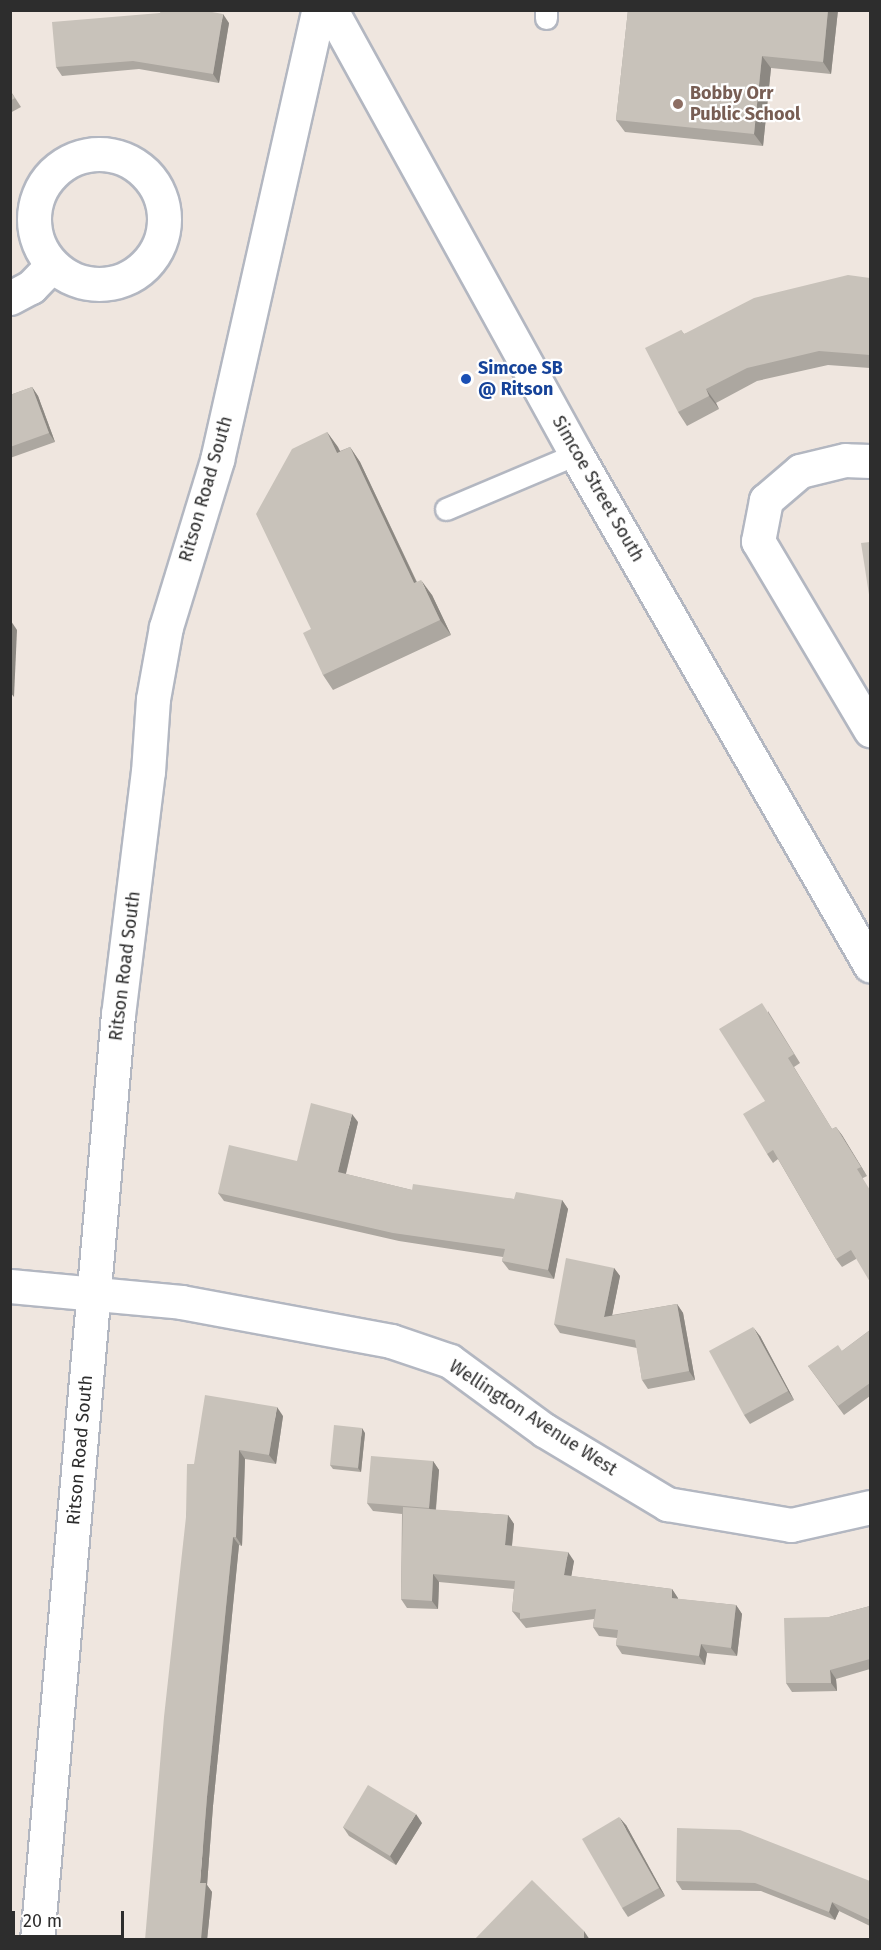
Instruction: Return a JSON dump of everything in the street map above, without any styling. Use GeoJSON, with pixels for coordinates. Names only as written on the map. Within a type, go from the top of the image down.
{"type":"FeatureCollection","features":[{"type":"Feature","properties":{"kind":"street","name":"Ritson Road South"},"geometry":{"type":"LineString","coordinates":[[37,1940],[118,1015],[148,772],[153,699],[166,627],[217,460],[318,10]]}},
{"type":"Feature","properties":{"kind":"street","name":"Simcoe Street South"},"geometry":{"type":"LineString","coordinates":[[332,10],[576,454],[870,965]]}},
{"type":"Feature","properties":{"kind":"street"},"geometry":{"type":"LineString","coordinates":[[10,298],[31,287],[52,265]]}},
{"type":"Feature","properties":{"kind":"street"},"geometry":{"type":"LineString","coordinates":[[870,461],[845,460],[800,471],[766,500],[758,541],[870,730]]}},
{"type":"Feature","properties":{"kind":"street","name":"Wellington Avenue West"},"geometry":{"type":"LineString","coordinates":[[10,1286],[181,1302],[391,1341],[450,1361],[544,1430],[667,1504],[790,1526],[870,1507]]}},
{"type":"Feature","properties":{"kind":"lane"},"geometry":{"type":"LineString","coordinates":[[446,509],[576,454]]}},
{"type":"Feature","properties":{"kind":"building"},"geometry":{"type":"Polygon","coordinates":[[[161,10],[201,10],[223,14],[213,74],[133,61],[56,67],[52,22],[160,13],[161,10]]]}},
{"type":"Feature","properties":{"kind":"building"},"geometry":{"type":"Polygon","coordinates":[[[628,10],[828,10],[823,62],[762,56],[754,134],[616,120],[628,10]]]}},
{"type":"Feature","properties":{"kind":"building"},"geometry":{"type":"Polygon","coordinates":[[[10,91],[15,98],[10,101],[10,91]]]}},
{"type":"Feature","properties":{"kind":"building"},"geometry":{"type":"Polygon","coordinates":[[[848,275],[870,278],[870,355],[819,351],[747,368],[706,389],[709,396],[678,412],[645,348],[681,330],[684,334],[754,298],[848,275]]]}},
{"type":"Feature","properties":{"kind":"building"},"geometry":{"type":"Polygon","coordinates":[[[32,387],[49,433],[10,447],[10,395],[32,387]]]}},
{"type":"Feature","properties":{"kind":"building"},"geometry":{"type":"Polygon","coordinates":[[[327,432],[337,453],[350,447],[414,583],[421,580],[440,620],[323,675],[303,633],[311,629],[256,514],[292,449],[327,432]]]}},
{"type":"Feature","properties":{"kind":"building"},"geometry":{"type":"Polygon","coordinates":[[[870,542],[870,601],[861,543],[870,542]]]}},
{"type":"Feature","properties":{"kind":"building"},"geometry":{"type":"Polygon","coordinates":[[[762,1003],[794,1054],[788,1058],[832,1129],[836,1127],[861,1167],[857,1169],[870,1190],[870,1282],[851,1250],[836,1259],[773,1150],[767,1154],[743,1114],[765,1101],[719,1029],[762,1003]]]}},
{"type":"Feature","properties":{"kind":"building"},"geometry":{"type":"Polygon","coordinates":[[[311,1103],[352,1114],[338,1172],[412,1190],[413,1184],[514,1199],[516,1192],[562,1200],[548,1270],[502,1261],[505,1249],[393,1233],[218,1193],[229,1145],[297,1161],[311,1103]]]}},
{"type":"Feature","properties":{"kind":"building"},"geometry":{"type":"Polygon","coordinates":[[[566,1258],[614,1268],[604,1317],[677,1304],[689,1371],[642,1380],[635,1340],[554,1324],[566,1258]]]}},
{"type":"Feature","properties":{"kind":"building"},"geometry":{"type":"Polygon","coordinates":[[[753,1327],[788,1391],[744,1415],[709,1351],[753,1327]]]}},
{"type":"Feature","properties":{"kind":"building"},"geometry":{"type":"Polygon","coordinates":[[[870,1330],[870,1383],[838,1406],[808,1366],[838,1345],[842,1351],[870,1330]]]}},
{"type":"Feature","properties":{"kind":"building"},"geometry":{"type":"Polygon","coordinates":[[[205,1395],[277,1407],[269,1455],[239,1450],[236,1537],[233,1537],[200,1883],[206,1883],[201,1940],[145,1940],[164,1717],[186,1517],[187,1464],[194,1464],[205,1395]]]}},
{"type":"Feature","properties":{"kind":"building"},"geometry":{"type":"Polygon","coordinates":[[[334,1425],[362,1428],[358,1468],[330,1465],[334,1425]]]}},
{"type":"Feature","properties":{"kind":"building"},"geometry":{"type":"Polygon","coordinates":[[[371,1456],[433,1461],[429,1508],[367,1503],[371,1456]]]}},
{"type":"Feature","properties":{"kind":"building"},"geometry":{"type":"Polygon","coordinates":[[[403,1507],[508,1515],[505,1545],[568,1552],[564,1575],[672,1589],[672,1598],[736,1605],[731,1648],[701,1644],[699,1656],[616,1645],[618,1630],[593,1627],[596,1609],[520,1619],[520,1613],[512,1611],[515,1581],[433,1574],[432,1601],[401,1599],[403,1507]]]}},
{"type":"Feature","properties":{"kind":"building"},"geometry":{"type":"Polygon","coordinates":[[[870,1606],[870,1659],[830,1670],[831,1683],[786,1683],[784,1618],[829,1617],[870,1606]]]}},
{"type":"Feature","properties":{"kind":"building"},"geometry":{"type":"Polygon","coordinates":[[[368,1785],[416,1814],[390,1856],[343,1827],[368,1785]]]}},
{"type":"Feature","properties":{"kind":"building"},"geometry":{"type":"Polygon","coordinates":[[[619,1817],[659,1888],[622,1908],[582,1839],[619,1817]]]}},
{"type":"Feature","properties":{"kind":"building"},"geometry":{"type":"Polygon","coordinates":[[[677,1828],[740,1830],[870,1881],[870,1920],[832,1902],[829,1912],[755,1883],[676,1881],[677,1828]]]}},
{"type":"Feature","properties":{"kind":"building"},"geometry":{"type":"Polygon","coordinates":[[[532,1880],[584,1931],[584,1940],[474,1940],[532,1880]]]}},
{"type":"Feature","properties":{"kind":"place","name":"Bobby Orr Public School"},"geometry":{"type":"Point","coordinates":[678,104]}},
{"type":"Feature","properties":{"kind":"place","name":"Simcoe SB @ Ritson"},"geometry":{"type":"Point","coordinates":[466,379]}}]}
